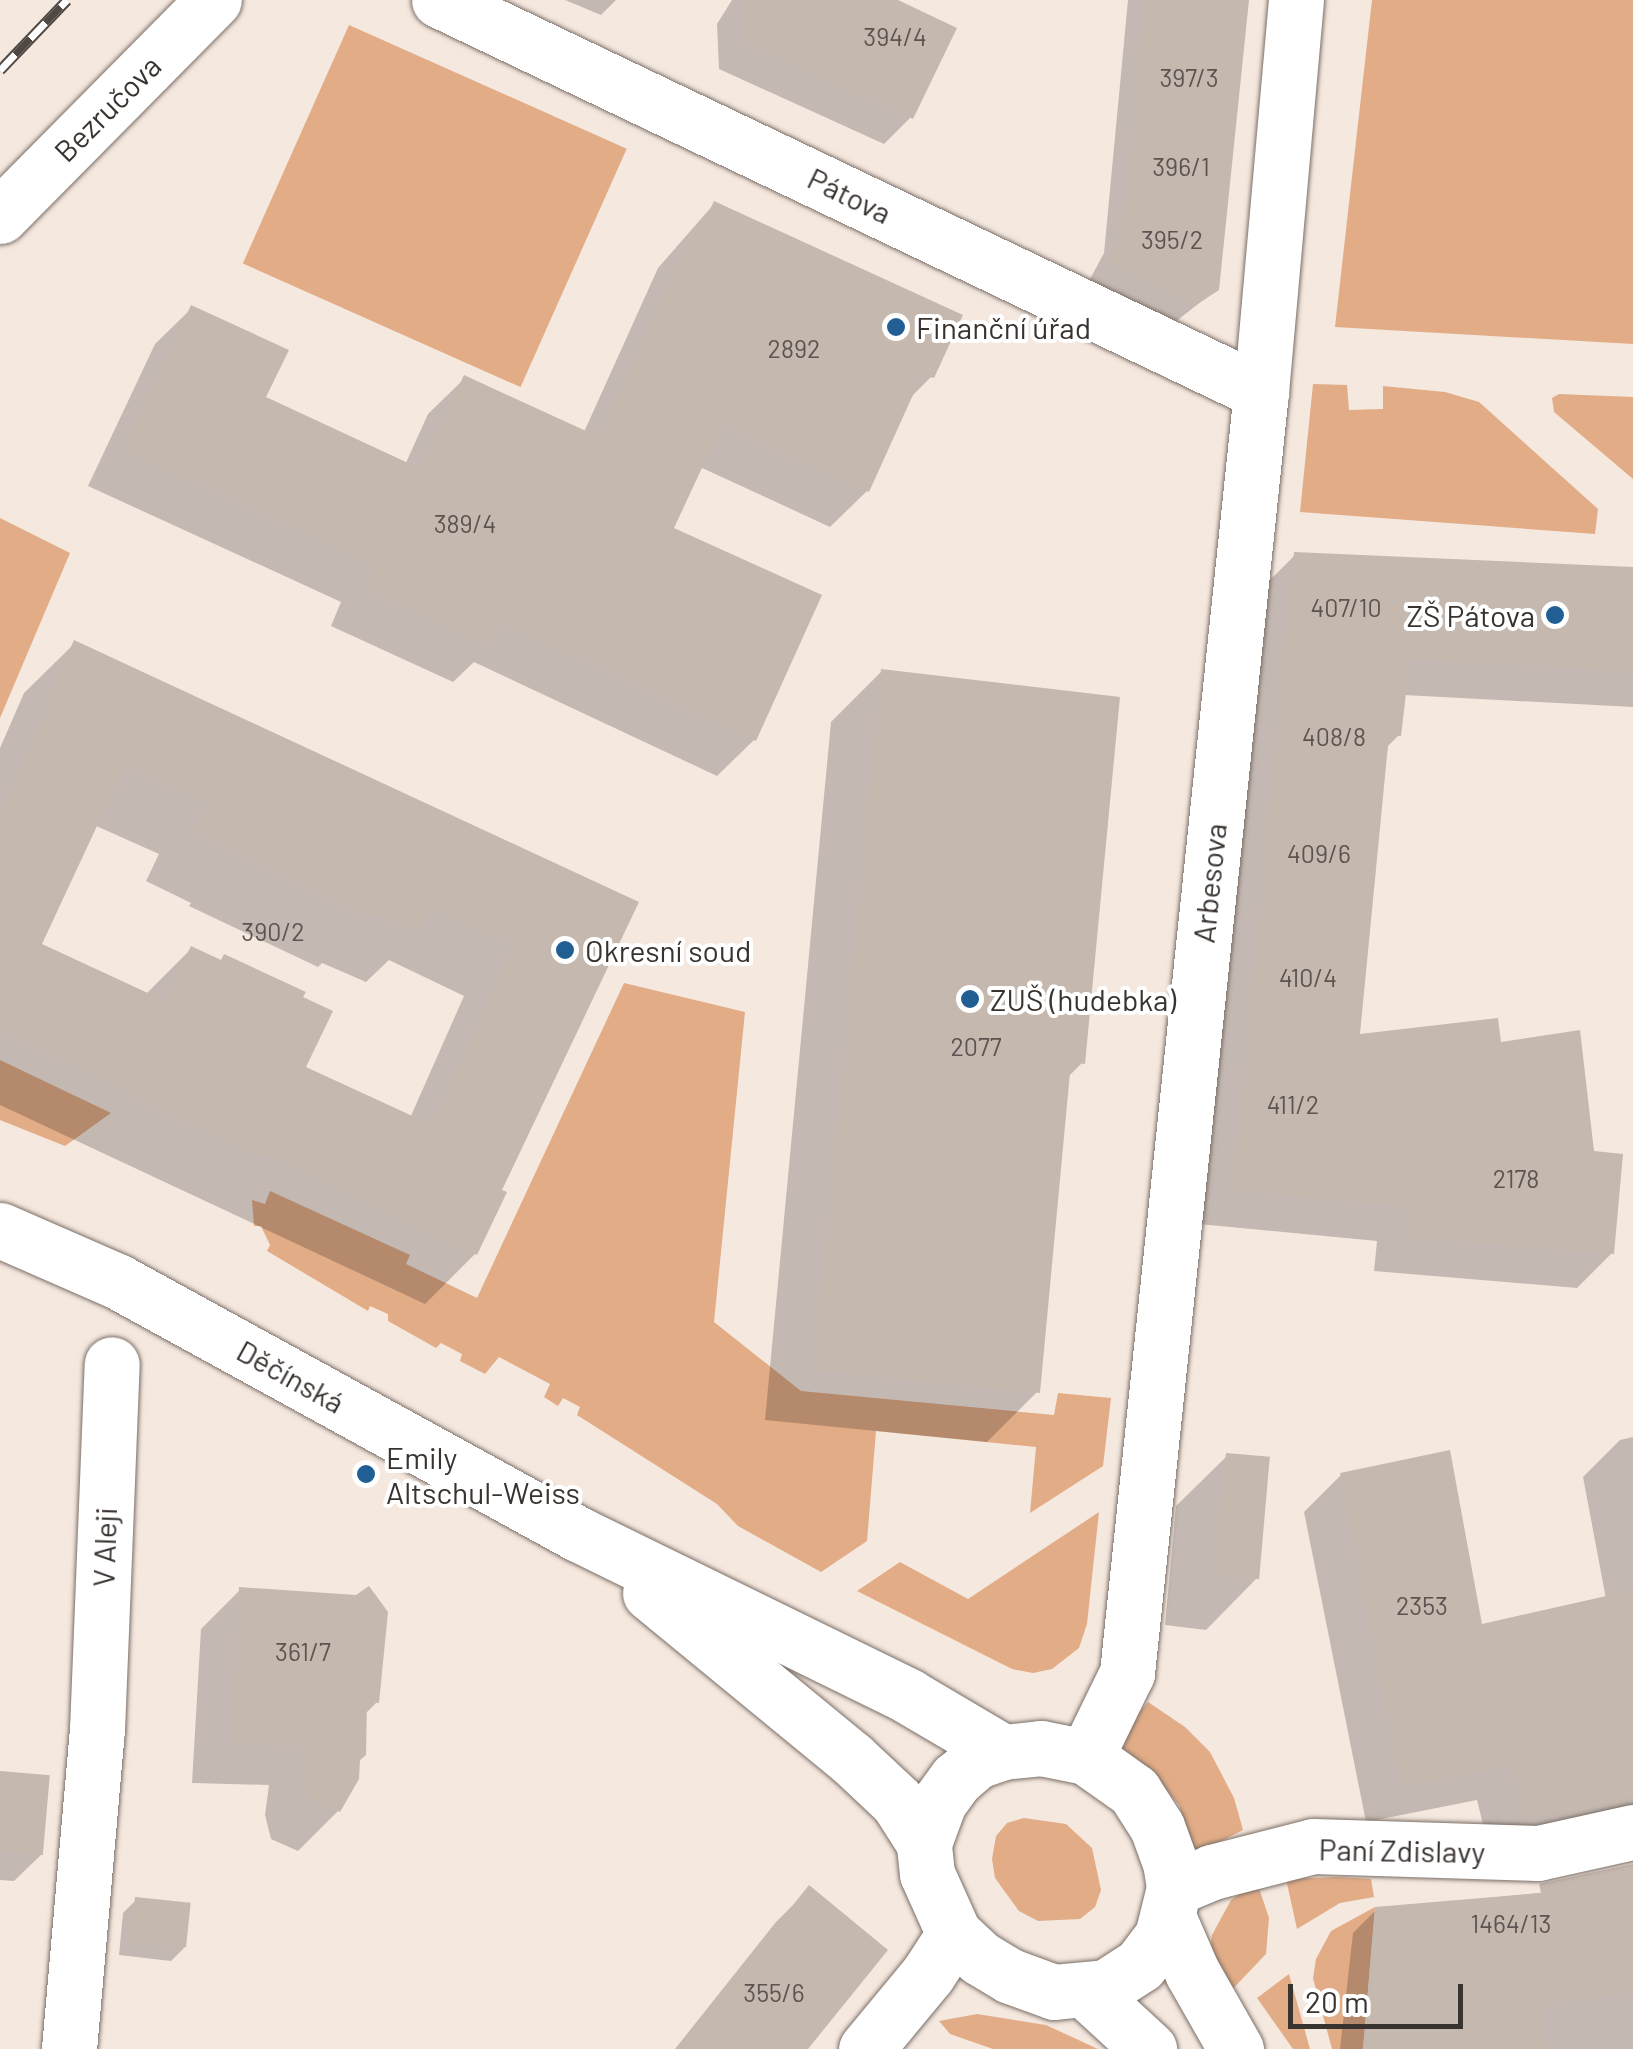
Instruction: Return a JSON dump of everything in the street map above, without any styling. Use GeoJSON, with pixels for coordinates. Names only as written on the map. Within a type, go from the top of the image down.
{"type":"FeatureCollection","features":[{"type":"Feature","properties":{"kind":"street","name":"Bezručova"},"geometry":{"type":"LineString","coordinates":[[0,216],[214,0]]}},
{"type":"Feature","properties":{"kind":"street","name":"Pátova"},"geometry":{"type":"LineString","coordinates":[[439,0],[1261,392]]}},
{"type":"Feature","properties":{"kind":"street","name":"Arbesova"},"geometry":{"type":"LineString","coordinates":[[1086,1757],[1127,1673],[1261,392],[1296,0]]}},
{"type":"Feature","properties":{"kind":"street","name":"Děčínská"},"geometry":{"type":"LineString","coordinates":[[0,1230],[117,1280],[578,1534],[908,1696],[1003,1752]]}},
{"type":"Feature","properties":{"kind":"street","name":"V Aleji"},"geometry":{"type":"LineString","coordinates":[[68,2049],[97,1730],[112,1364]]}},
{"type":"Feature","properties":{"kind":"street","name":"Děčínská"},"geometry":{"type":"LineString","coordinates":[[578,1534],[851,1758],[898,1802],[924,1843],[927,1874],[954,1934],[1010,1976],[1054,1992],[1106,1987],[1140,1965],[1172,1903]]}},
{"type":"Feature","properties":{"kind":"street"},"geometry":{"type":"LineString","coordinates":[[924,1843],[939,1802],[956,1779],[978,1761],[1003,1752],[1041,1748],[1086,1757],[1120,1779],[1146,1806],[1170,1862],[1172,1903],[1192,1972],[1236,2049]]}},
{"type":"Feature","properties":{"kind":"street","name":"Paní Zdislavy"},"geometry":{"type":"LineString","coordinates":[[1172,1903],[1212,1872],[1313,1846],[1538,1853],[1633,1832]]}},
{"type":"Feature","properties":{"kind":"street"},"geometry":{"type":"LineString","coordinates":[[866,2049],[928,1974],[954,1934]]}},
{"type":"Feature","properties":{"kind":"street"},"geometry":{"type":"LineString","coordinates":[[1086,1990],[1149,2049]]}},
{"type":"Feature","properties":{"kind":"shaded area"},"geometry":{"type":"Polygon","coordinates":[[[1372,0],[1633,0],[1633,344],[1335,327],[1372,0]]]}},
{"type":"Feature","properties":{"kind":"shaded area"},"geometry":{"type":"Polygon","coordinates":[[[349,25],[627,149],[521,387],[243,263],[349,25]]]}},
{"type":"Feature","properties":{"kind":"shaded area"},"geometry":{"type":"Polygon","coordinates":[[[1313,384],[1347,385],[1349,410],[1383,409],[1383,386],[1445,392],[1479,402],[1598,509],[1595,534],[1300,512],[1313,384]]]}},
{"type":"Feature","properties":{"kind":"shaded area"},"geometry":{"type":"Polygon","coordinates":[[[1559,394],[1633,397],[1633,479],[1554,412],[1552,398],[1559,394]]]}},
{"type":"Feature","properties":{"kind":"shaded area"},"geometry":{"type":"Polygon","coordinates":[[[0,518],[70,553],[0,718],[0,518]]]}},
{"type":"Feature","properties":{"kind":"shaded area"},"geometry":{"type":"Polygon","coordinates":[[[624,983],[745,1012],[714,1322],[801,1391],[1054,1415],[1058,1393],[1111,1398],[1103,1466],[1030,1513],[1036,1447],[876,1431],[867,1541],[821,1572],[738,1526],[717,1504],[577,1415],[580,1407],[563,1398],[558,1406],[544,1397],[550,1384],[499,1357],[485,1374],[460,1361],[462,1354],[441,1343],[436,1348],[388,1321],[388,1314],[370,1306],[368,1311],[267,1251],[270,1245],[261,1226],[254,1226],[252,1200],[265,1204],[270,1191],[410,1255],[406,1264],[477,1298],[624,983]]]}},
{"type":"Feature","properties":{"kind":"shaded area"},"geometry":{"type":"Polygon","coordinates":[[[0,1060],[111,1113],[65,1146],[0,1120],[0,1060]]]}},
{"type":"Feature","properties":{"kind":"shaded area"},"geometry":{"type":"Polygon","coordinates":[[[1099,1512],[1087,1624],[1079,1648],[1052,1669],[1033,1673],[1012,1669],[857,1591],[900,1562],[968,1599],[1099,1512]]]}},
{"type":"Feature","properties":{"kind":"shaded area"},"geometry":{"type":"Polygon","coordinates":[[[1148,1702],[1185,1727],[1210,1752],[1234,1798],[1243,1830],[1194,1855],[1179,1805],[1146,1766],[1114,1742],[1148,1702]]]}},
{"type":"Feature","properties":{"kind":"shaded area"},"geometry":{"type":"Polygon","coordinates":[[[1024,1818],[1066,1824],[1092,1848],[1101,1890],[1095,1907],[1080,1919],[1038,1921],[1019,1911],[995,1878],[992,1859],[996,1836],[1007,1823],[1024,1818]]]}},
{"type":"Feature","properties":{"kind":"shaded area"},"geometry":{"type":"Polygon","coordinates":[[[1286,1879],[1371,1879],[1374,1897],[1340,1903],[1297,1929],[1286,1879]]]}},
{"type":"Feature","properties":{"kind":"shaded area"},"geometry":{"type":"Polygon","coordinates":[[[1257,1882],[1269,1918],[1266,1954],[1225,1997],[1210,1950],[1212,1935],[1231,1900],[1257,1882]]]}},
{"type":"Feature","properties":{"kind":"shaded area"},"geometry":{"type":"Polygon","coordinates":[[[1375,1907],[1363,2049],[1332,2049],[1313,1978],[1316,1959],[1331,1931],[1375,1907]]]}},
{"type":"Feature","properties":{"kind":"shaded area"},"geometry":{"type":"Polygon","coordinates":[[[1289,1974],[1310,2049],[1293,2049],[1257,1998],[1289,1974]]]}},
{"type":"Feature","properties":{"kind":"shaded area"},"geometry":{"type":"Polygon","coordinates":[[[977,2014],[1046,2025],[1098,2049],[993,2049],[950,2034],[939,2021],[977,2014]]]}},
{"type":"Feature","properties":{"kind":"building"},"geometry":{"type":"Polygon","coordinates":[[[743,0],[898,0],[957,28],[913,119],[745,42],[743,0]]]}},
{"type":"Feature","properties":{"kind":"building"},"geometry":{"type":"Polygon","coordinates":[[[1145,0],[1249,0],[1219,290],[1196,305],[1107,261],[1123,231],[1145,0]]]}},
{"type":"Feature","properties":{"kind":"building"},"geometry":{"type":"Polygon","coordinates":[[[714,201],[963,315],[934,378],[922,375],[869,492],[722,425],[674,528],[822,595],[756,741],[503,623],[492,647],[366,589],[376,565],[123,449],[191,305],[289,350],[266,397],[421,469],[464,375],[599,437],[694,228],[700,231],[714,201]]]}},
{"type":"Feature","properties":{"kind":"building"},"geometry":{"type":"Polygon","coordinates":[[[1294,552],[1633,567],[1633,671],[1410,659],[1401,736],[1389,735],[1360,1034],[1498,1018],[1501,1042],[1580,1030],[1594,1151],[1623,1154],[1614,1254],[1408,1237],[1410,1207],[1233,1190],[1294,552]]]}},
{"type":"Feature","properties":{"kind":"building","name":"Okresní soud"},"geometry":{"type":"Polygon","coordinates":[[[74,640],[639,902],[502,1190],[507,1192],[477,1255],[266,1153],[263,1158],[125,1094],[127,1089],[0,1033],[0,814],[50,705],[46,704],[74,640]],[[125,766],[42,944],[165,1001],[191,946],[221,960],[224,954],[306,992],[303,997],[333,1011],[306,1067],[432,1125],[513,945],[431,906],[419,933],[372,913],[371,918],[238,856],[239,852],[195,831],[208,803],[125,766]]]}},
{"type":"Feature","properties":{"kind":"building"},"geometry":{"type":"Polygon","coordinates":[[[881,669],[1120,697],[1085,1064],[1071,1062],[1040,1393],[814,1370],[881,669]]]}},
{"type":"Feature","properties":{"kind":"building"},"geometry":{"type":"Polygon","coordinates":[[[1450,1450],[1482,1624],[1633,1590],[1633,1802],[1525,1821],[1513,1765],[1402,1787],[1340,1473],[1450,1450]]]}},
{"type":"Feature","properties":{"kind":"building"},"geometry":{"type":"Polygon","coordinates":[[[1226,1453],[1270,1457],[1259,1579],[1215,1576],[1226,1453]]]}},
{"type":"Feature","properties":{"kind":"building"},"geometry":{"type":"Polygon","coordinates":[[[369,1586],[388,1612],[379,1703],[367,1702],[366,1755],[360,1760],[359,1779],[340,1812],[310,1799],[304,1774],[307,1746],[231,1744],[239,1587],[356,1595],[369,1586]]]}},
{"type":"Feature","properties":{"kind":"building"},"geometry":{"type":"Polygon","coordinates":[[[0,1771],[50,1775],[43,1855],[0,1851],[0,1771]]]}},
{"type":"Feature","properties":{"kind":"building"},"geometry":{"type":"Polygon","coordinates":[[[1633,1864],[1633,1993],[1541,2004],[1546,2049],[1363,2049],[1375,1907],[1541,1893],[1539,1884],[1633,1864]]]}},
{"type":"Feature","properties":{"kind":"building"},"geometry":{"type":"Polygon","coordinates":[[[809,1885],[888,1950],[808,2049],[678,2049],[809,1885]]]}},
{"type":"Feature","properties":{"kind":"building"},"geometry":{"type":"Polygon","coordinates":[[[135,1897],[191,1903],[186,1948],[130,1942],[135,1897]]]}},
{"type":"Feature","properties":{"kind":"railway"},"geometry":{"type":"LineString","coordinates":[[0,70],[67,0]]}},
{"type":"Feature","properties":{"kind":"place","name":"Finanční úřad"},"geometry":{"type":"Point","coordinates":[896,327]}},
{"type":"Feature","properties":{"kind":"place","name":"ZŠ Pátova"},"geometry":{"type":"Point","coordinates":[1555,615]}},
{"type":"Feature","properties":{"kind":"place","name":"Okresní soud"},"geometry":{"type":"Point","coordinates":[565,950]}},
{"type":"Feature","properties":{"kind":"place","name":"ZUŠ (hudebka)"},"geometry":{"type":"Point","coordinates":[970,999]}},
{"type":"Feature","properties":{"kind":"place","name":"Emily Altschul-Weiss"},"geometry":{"type":"Point","coordinates":[366,1474]}}]}
